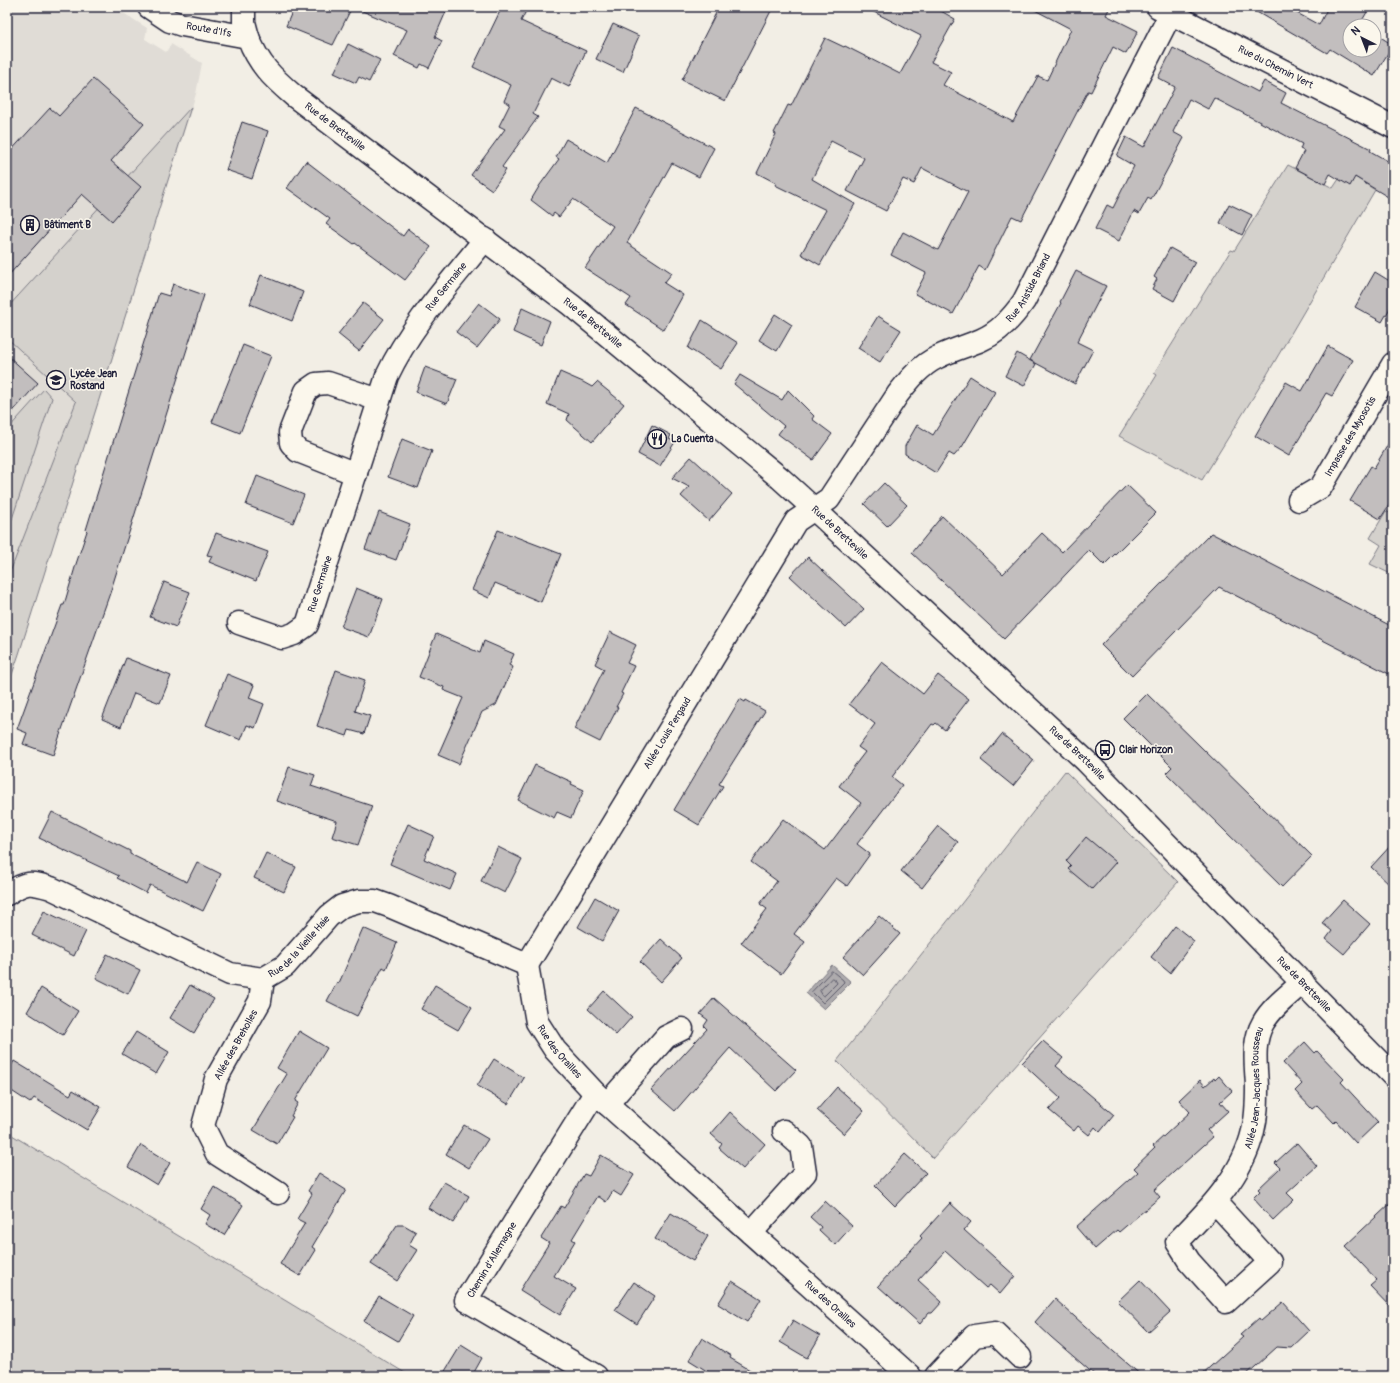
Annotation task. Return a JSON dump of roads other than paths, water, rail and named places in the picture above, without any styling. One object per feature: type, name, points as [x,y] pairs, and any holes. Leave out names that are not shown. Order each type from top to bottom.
[{"type":"street","name":"Route d'Ifs","points":[[149,7],[170,21],[182,25],[248,37]]},
{"type":"street","name":"Rue de Bretteville","points":[[244,7],[244,22],[254,53],[278,82],[294,96],[571,305],[774,473],[1086,761],[1393,1076]]},
{"type":"street","name":"Rue du Chemin Vert","points":[[1167,9],[1393,127]]},
{"type":"street","name":"Rue Aristide Briand","points":[[814,509],[829,499],[909,379],[937,357],[983,339],[1000,329],[1014,316],[1024,301],[1167,9]]},
{"type":"street","name":"Rue Germaine","points":[[239,623],[282,638],[294,634],[307,625],[379,400],[394,363],[410,335],[485,239]]},
{"type":"street","name":"Impasse des Myosotis","points":[[1299,500],[1321,487],[1393,364]]},
{"type":"street","points":[[356,474],[298,451],[291,443],[290,432],[306,390],[316,384],[328,383],[379,400]]},
{"type":"street","name":"Allée Louis Pergaud","points":[[527,965],[796,521],[814,509]]},
{"type":"street","name":"Rue de la Vieille Haie","points":[[7,894],[19,886],[32,883],[51,888],[230,974],[263,979],[285,966],[329,916],[342,906],[360,901],[375,901],[389,906],[527,965]]},
{"type":"street","name":"Rue des Orailles","points":[[527,965],[538,1022],[555,1050],[601,1099],[910,1376]]},
{"type":"street","name":"Allée des Breholles","points":[[263,979],[260,1001],[216,1078],[203,1126],[217,1154],[278,1193]]},
{"type":"street","name":"Allée Jean-Jacques Rousseau","points":[[1215,1202],[1240,1165],[1249,1145],[1253,1131],[1257,1103],[1255,1060],[1258,1034],[1269,1014],[1303,982]]},
{"type":"street","points":[[601,1099],[666,1037],[682,1029]]},
{"type":"street","name":"Chemin d'Allemagne","points":[[596,1376],[466,1300],[601,1099]]},
{"type":"street","points":[[750,1233],[805,1173],[801,1146],[784,1131]]},
{"type":"street","points":[[936,1376],[974,1336],[995,1333],[1020,1357]]},
{"type":"water","points":[[832,965],[851,982],[824,1009],[806,993]]},
{"type":"place","name":"Bâtiment B","points":[[30,225]]},
{"type":"place","name":"Lycée Jean Rostand","points":[[56,380]]},
{"type":"place","name":"La Cuenta","points":[[657,439]]},
{"type":"place","name":"Clair Horizon","points":[[1105,750]]}]
